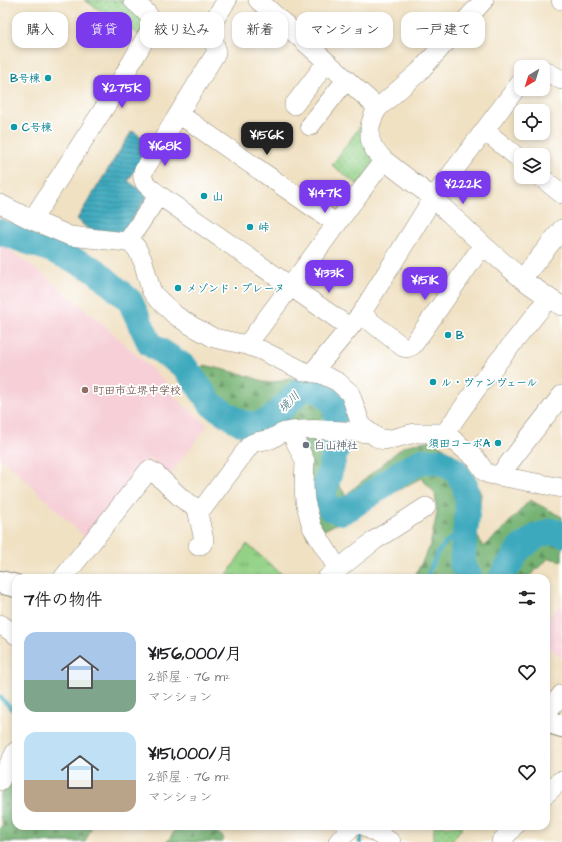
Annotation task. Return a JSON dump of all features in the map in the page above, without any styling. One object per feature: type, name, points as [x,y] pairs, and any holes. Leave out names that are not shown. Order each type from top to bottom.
[{"type":"main road","points":[[0,582],[12,585]]},
{"type":"main road","points":[[550,722],[562,726]]},
{"type":"street","points":[[32,220],[110,99],[152,27],[153,21],[150,16],[133,0]]},
{"type":"street","points":[[228,0],[210,26],[216,53],[143,172],[146,184],[159,195],[290,286],[406,348],[413,345],[483,245]]},
{"type":"street","points":[[258,0],[378,108]]},
{"type":"street","points":[[445,433],[480,385],[555,302],[522,279],[433,198],[384,160],[374,149],[370,135],[371,122],[378,108],[419,72],[484,0]]},
{"type":"street","points":[[294,105],[327,62]]},
{"type":"street","points":[[550,74],[562,80]]},
{"type":"street","points":[[310,126],[346,80]]},
{"type":"street","points":[[312,372],[355,320],[433,198],[514,92]]},
{"type":"street","points":[[179,114],[337,224]]},
{"type":"street","points":[[485,131],[514,154]]},
{"type":"street","points":[[247,345],[384,160]]},
{"type":"street","points":[[550,184],[562,194]]},
{"type":"street","points":[[127,242],[159,195]]},
{"type":"street","points":[[0,204],[32,220],[70,236],[127,242],[136,247],[143,261],[151,290],[156,297],[175,315],[214,338],[247,345],[261,350],[303,371],[321,374],[330,378],[350,393],[360,422],[364,428],[362,432]]},
{"type":"street","points":[[522,279],[562,229]]},
{"type":"street","points":[[499,476],[562,395]]},
{"type":"street","points":[[291,432],[305,461],[304,501],[312,527],[332,574],[375,540],[426,507]]},
{"type":"street","points":[[197,509],[206,504],[251,444],[271,439],[283,433],[291,432],[362,432],[384,440],[414,433],[445,433],[476,459],[485,472],[562,488]]},
{"type":"street","points":[[66,574],[149,470],[155,473],[197,509],[204,540],[202,544],[198,546]]},
{"type":"street","points":[[550,708],[562,694]]},
{"type":"street","points":[[0,781],[12,758]]},
{"type":"street","points":[[550,790],[560,781]]},
{"type":"street","points":[[338,842],[357,830]]},
{"type":"street","points":[[368,830],[391,842]]},
{"type":"street","points":[[501,842],[511,830]]},
{"type":"shaded area","name":"町田市立堺中学校","points":[[0,243],[41,273],[103,324],[166,382],[176,399],[208,425],[168,477],[159,463],[156,464],[151,458],[87,539],[3,459],[0,461]]},
{"type":"shaded area","points":[[562,603],[562,658],[550,648],[550,616]]},
{"type":"green space","points":[[84,0],[123,0],[140,18],[140,35],[132,30],[132,12],[103,12]]},
{"type":"green space","points":[[366,118],[373,163],[358,185],[332,165]]},
{"type":"green space","points":[[204,365],[242,374],[269,383],[300,377],[337,394],[350,414],[337,483],[346,495],[404,446],[430,440],[444,448],[468,466],[481,494],[477,535],[483,547],[502,530],[530,500],[562,517],[562,561],[549,558],[531,574],[416,574],[430,546],[437,513],[435,493],[421,478],[308,538],[303,521],[296,426],[254,420],[221,403],[196,373]]},
{"type":"green space","points":[[247,544],[281,574],[228,574]]},
{"type":"green space","points":[[12,780],[12,830],[90,830],[85,842],[0,842],[0,828],[3,824],[0,816],[0,795]]},
{"type":"green space","points":[[175,830],[215,830],[224,838],[222,842],[167,842]]},
{"type":"green space","points":[[434,830],[460,830],[451,842],[434,842]]},
{"type":"water","points":[[132,131],[152,143],[128,181],[146,194],[147,197],[123,233],[91,232],[77,219]]},
{"type":"waterway","name":"境川","points":[[0,232],[52,250],[95,270],[130,301],[150,344],[185,367],[212,405],[241,423],[257,425],[270,420],[304,387],[317,389],[328,396],[335,407],[340,436],[323,496],[330,508],[341,512],[351,507],[401,472],[422,461],[441,461],[456,471],[465,485],[468,505],[462,564],[468,574]]},
{"type":"waterway","points":[[428,574],[436,556],[444,545],[464,530]]},
{"type":"waterway","name":"境川","points":[[503,574],[519,549],[537,536],[552,531],[562,534]]},
{"type":"waterway","points":[[0,697],[12,709]]},
{"type":"waterway","points":[[360,842],[363,830]]},
{"type":"place","name":"B号棟","points":[[48,78]]},
{"type":"place","name":"C号棟","points":[[14,127]]},
{"type":"place","name":"山","points":[[204,196]]},
{"type":"place","name":"峠","points":[[250,227]]},
{"type":"place","name":"メゾンド・プレーヌ","points":[[178,288]]},
{"type":"place","name":"B","points":[[448,335]]},
{"type":"place","name":"ル・ヴァンヴェール","points":[[433,382]]},
{"type":"place","name":"町田市立堺中学校","points":[[85,390]]},
{"type":"place","name":"須田コーポA","points":[[498,443]]},
{"type":"place","name":"白山神社","points":[[306,445]]}]
